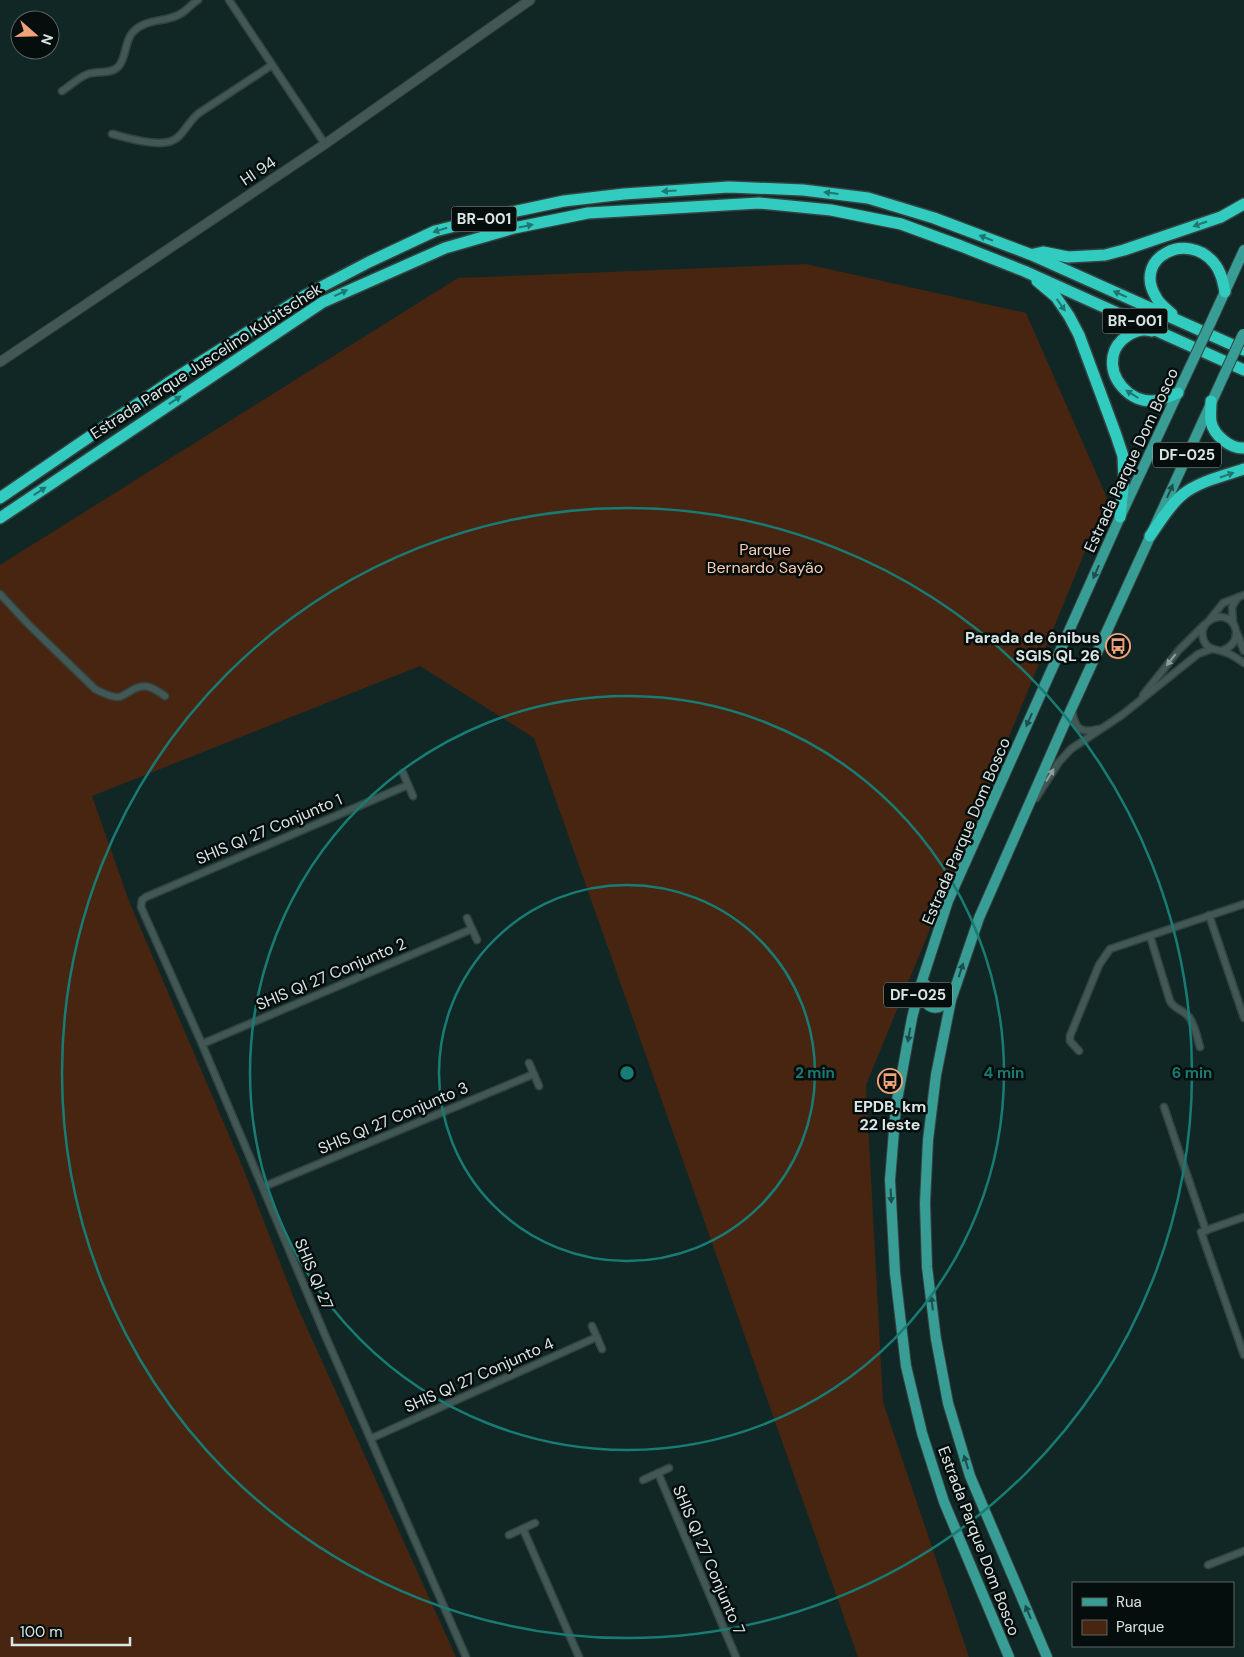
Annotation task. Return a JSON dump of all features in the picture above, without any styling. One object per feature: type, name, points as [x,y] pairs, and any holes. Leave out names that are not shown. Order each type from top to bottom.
[{"type":"highway","name":"Estrada Parque Juscelino Kubitschek","points":[[0,498],[168,382],[306,295],[369,262],[435,231],[564,201],[624,194],[728,187],[803,190],[868,198],[934,218],[1032,255],[1244,350]]},
{"type":"highway","name":"Estrada Parque Juscelino Kubitschek","points":[[0,518],[323,302],[445,248],[514,228],[588,213],[759,204],[831,210],[901,224],[1026,272],[1244,370]]},
{"type":"highway","points":[[1032,255],[1039,252],[1068,257],[1105,255],[1221,217],[1244,204]]},
{"type":"highway","points":[[1179,320],[1156,299],[1150,275],[1156,261],[1169,250],[1187,249],[1202,253],[1214,263],[1221,276],[1225,292]]},
{"type":"highway","points":[[1026,272],[1056,297],[1079,335],[1123,456],[1124,478],[1120,516]]},
{"type":"highway","points":[[1166,335],[1146,329],[1134,332],[1120,342],[1113,356],[1114,374],[1120,386],[1140,399],[1150,401],[1161,400],[1178,393]]},
{"type":"highway","points":[[1211,401],[1212,423],[1218,434],[1227,444],[1240,449],[1244,448]]},
{"type":"highway","points":[[1150,536],[1166,513],[1182,495],[1199,485],[1244,469]]},
{"type":"main road","name":"Estrada Parque Dom Bosco","points":[[1009,1657],[944,1502],[922,1433],[906,1366],[896,1273],[890,1180],[896,1106],[910,1028],[920,987],[948,902],[1120,516],[1244,250]]},
{"type":"main road","name":"Estrada Parque Dom Bosco","points":[[1047,1657],[970,1476],[948,1403],[936,1339],[928,1267],[925,1203],[928,1140],[936,1075],[951,1000],[978,918],[1071,708],[1244,332]]},
{"type":"main road","points":[[930,956],[924,999],[927,1005],[933,1008],[940,1008],[951,1000]]},
{"type":"street","points":[[62,91],[86,75],[114,70],[122,61],[132,32],[145,23],[175,17],[198,0]]},
{"type":"street","points":[[229,0],[325,144]]},
{"type":"street","name":"HI 94","points":[[0,362],[325,144],[530,0]]},
{"type":"street","points":[[112,134],[162,144],[171,142],[178,138],[199,113],[272,65]]},
{"type":"street","points":[[0,594],[95,689],[108,696],[117,697],[123,696],[136,687],[146,686],[154,688],[165,696]]},
{"type":"street","points":[[1138,702],[1180,650],[1211,618],[1223,602],[1241,596]]},
{"type":"street","points":[[1221,651],[1228,649],[1234,643],[1236,636],[1232,607],[1233,603],[1241,596]]},
{"type":"street","points":[[1211,618],[1223,617],[1234,626],[1244,650]]},
{"type":"street","points":[[1204,624],[1202,631],[1206,645],[1244,663]]},
{"type":"street","points":[[1016,831],[1059,762],[1071,749],[1138,702],[1194,658],[1212,649]]},
{"type":"street","points":[[1071,708],[1074,723],[1078,728],[1085,731],[1102,728]]},
{"type":"street","points":[[403,774],[413,796]]},
{"type":"street","name":"SHIS QI 27 Conjunto 1","points":[[142,900],[152,894],[408,785]]},
{"type":"street","name":"SHIS QI 27","points":[[142,900],[141,909],[202,1044],[325,1336],[372,1438],[466,1657]]},
{"type":"street","points":[[1079,1052],[1070,1041],[1070,1036],[1099,965],[1110,949],[1244,904]]},
{"type":"street","points":[[1209,915],[1244,1018]]},
{"type":"street","points":[[467,918],[477,940]]},
{"type":"street","name":"SHIS QI 27 Conjunto 2","points":[[202,1044],[472,929]]},
{"type":"street","points":[[1150,936],[1170,1001],[1173,1007],[1190,1018],[1200,1047]]},
{"type":"street","points":[[529,1063],[539,1086]]},
{"type":"street","name":"SHIS QI 27 Conjunto 3","points":[[263,1188],[534,1074]]},
{"type":"street","points":[[1164,1106],[1244,1355]]},
{"type":"street","points":[[1203,1232],[1244,1217]]},
{"type":"street","points":[[592,1326],[602,1349]]},
{"type":"street","name":"SHIS QI 27 Conjunto 4","points":[[372,1438],[597,1337]]},
{"type":"street","points":[[643,1480],[669,1468]]},
{"type":"street","name":"SHIS QI 27 Conjunto 7","points":[[658,1473],[736,1657]]},
{"type":"street","points":[[509,1535],[535,1523]]},
{"type":"street","points":[[522,1529],[579,1657]]},
{"type":"street","points":[[1208,1565],[1244,1551]]},
{"type":"green space","name":"Parque Bernardo Sayão","points":[[806,264],[1026,313],[1107,498],[866,1085],[883,1402],[969,1657],[858,1657],[534,738],[420,666],[92,796],[129,901],[243,1168],[297,1306],[456,1657],[0,1657],[0,565],[458,278]]},
{"type":"place","name":"Parada de ônibus SGIS QL 26","points":[[1118,646]]},
{"type":"place","name":"EPDB, km 22 leste","points":[[890,1081]]}]
